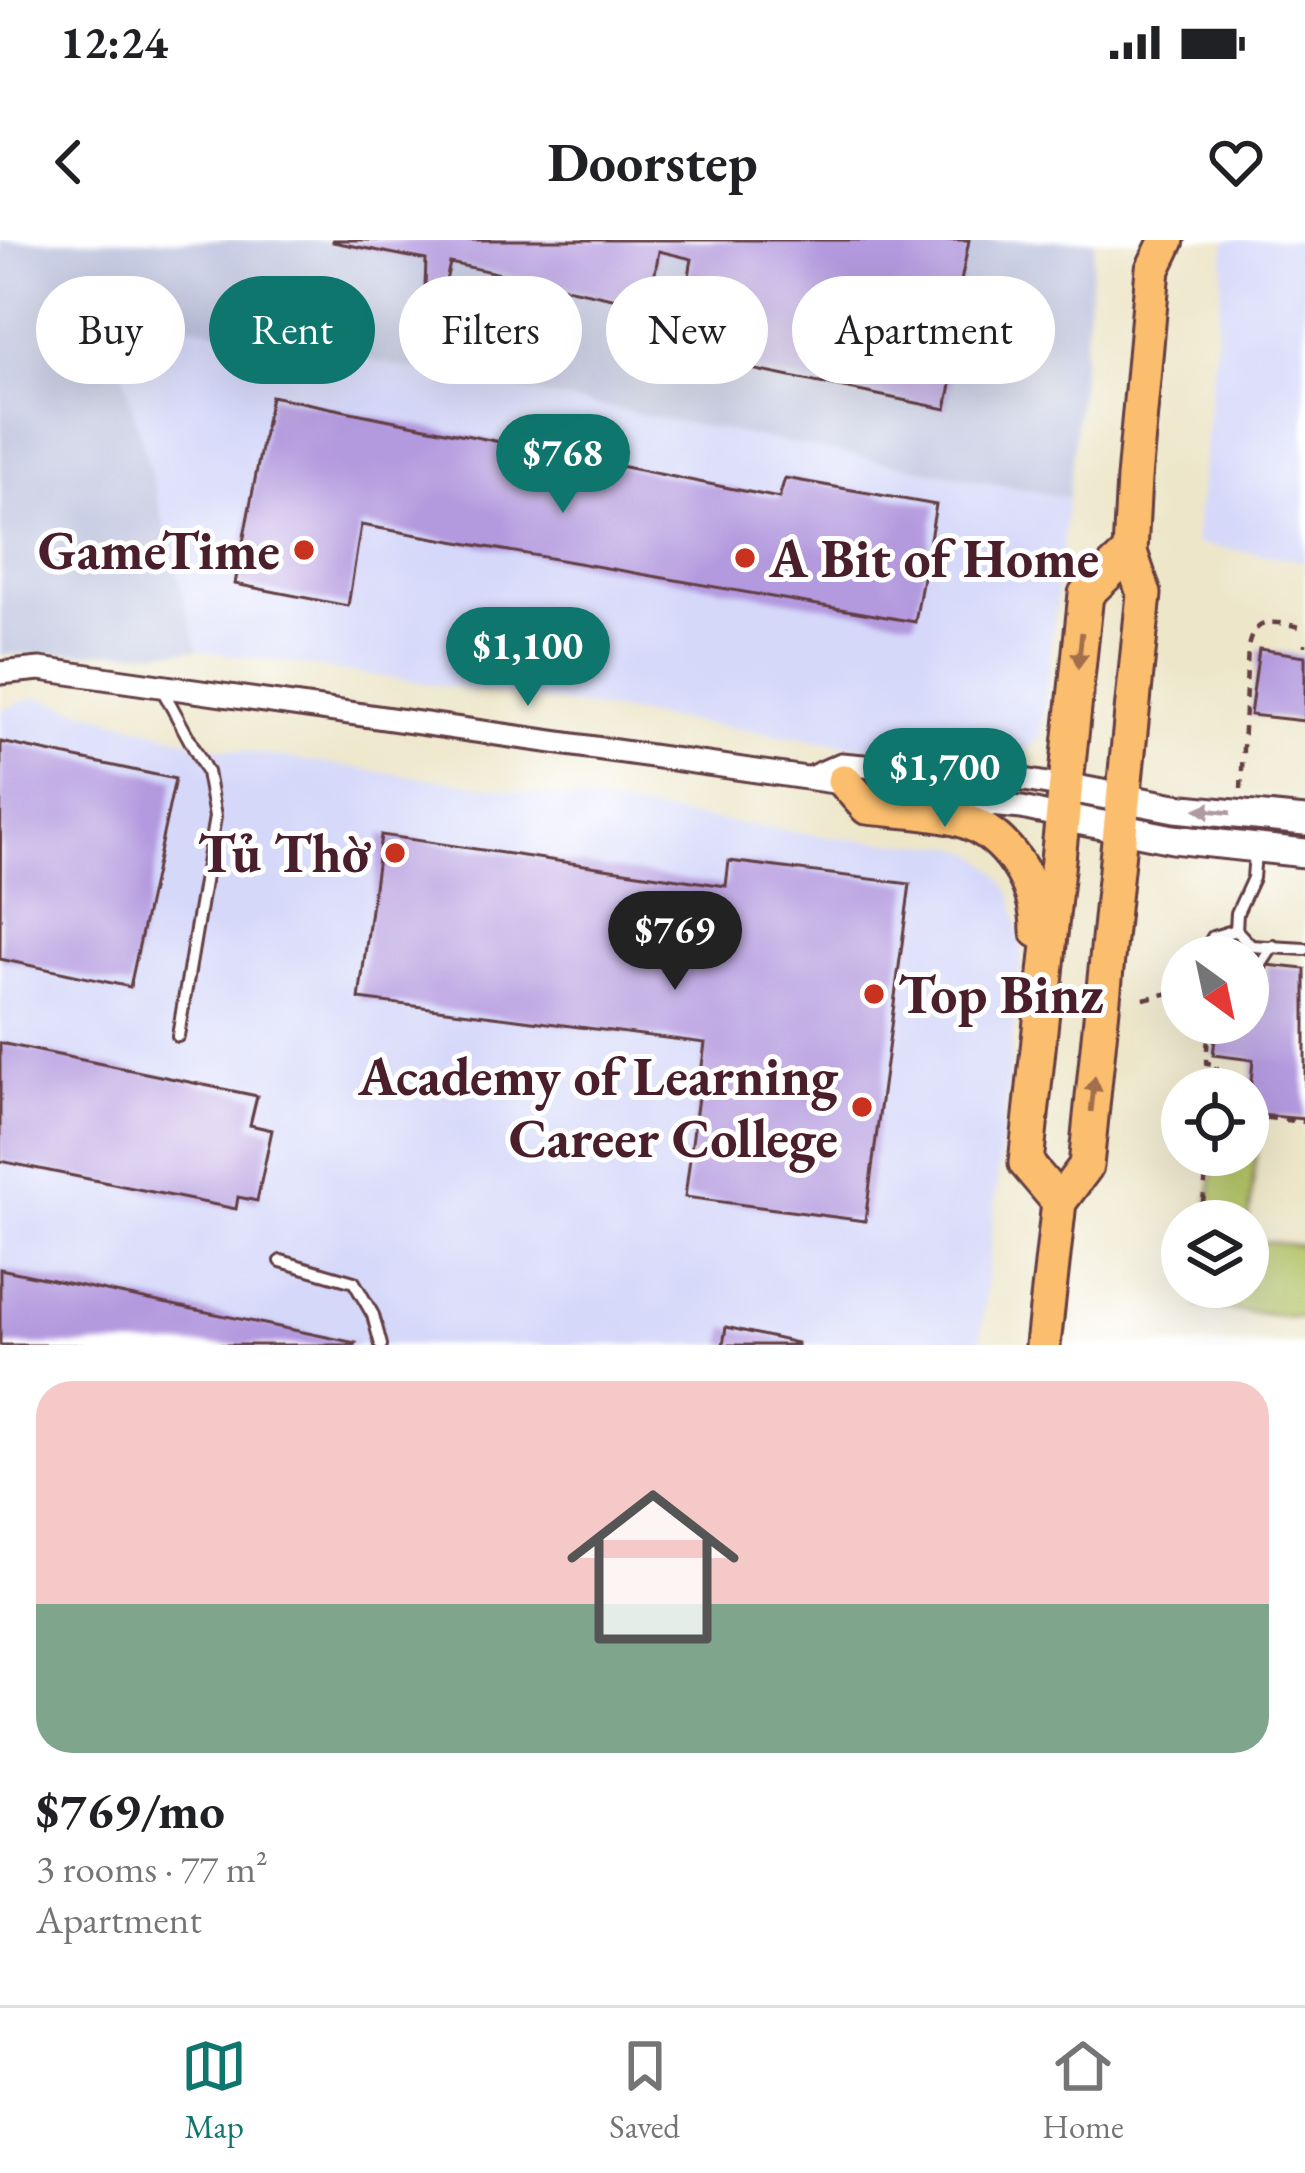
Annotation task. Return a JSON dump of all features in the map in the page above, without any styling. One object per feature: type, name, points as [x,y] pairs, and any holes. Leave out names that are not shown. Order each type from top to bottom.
[{"type":"main road","points":[[1043,1345],[1059,1202],[1085,1166],[1144,594],[1130,552],[1153,250]]},
{"type":"main road","points":[[1059,1202],[1026,1163],[1063,802],[1086,594],[1130,552]]},
{"type":"main road","points":[[828,779],[867,807],[962,820],[1003,846],[1029,880],[1035,899],[1038,968],[1044,992]]},
{"type":"street","points":[[0,674],[40,669],[828,779],[882,794],[1022,808],[1063,802]]},
{"type":"street","points":[[828,779],[842,764],[1024,780],[1063,802],[1122,813],[1175,808],[1305,821]]},
{"type":"street","points":[[1122,813],[1173,839],[1305,853]]},
{"type":"lane","points":[[161,686],[207,772],[214,817],[178,1036]]},
{"type":"lane","points":[[1255,849],[1253,878],[1236,930],[1251,946],[1305,949]]},
{"type":"lane","points":[[1216,936],[1236,930]]},
{"type":"lane","points":[[1269,952],[1273,946]]},
{"type":"lane","points":[[281,1261],[354,1282],[373,1315],[381,1345]]},
{"type":"path","points":[[1241,789],[1251,632],[1272,621],[1305,628]]},
{"type":"path","points":[[1144,999],[1161,995]]},
{"type":"path","points":[[1207,1044],[1206,1063],[1217,1064],[1217,1068]]},
{"type":"path","points":[[1269,1119],[1305,1122]]},
{"type":"shaded area","points":[[0,240],[1095,240],[1068,498],[488,384],[582,384],[582,276],[399,276],[399,367],[375,362],[375,276],[209,276],[209,329],[185,325],[185,276],[36,276],[36,384],[126,384],[198,650],[0,655]]},
{"type":"shaded area","points":[[1226,240],[1305,240],[1305,561],[1195,544]]},
{"type":"shaded area","points":[[185,325],[209,329],[209,384],[375,384],[375,362],[399,367],[399,384],[487,384],[1068,498],[1041,735],[1017,756],[997,760],[862,747],[198,650],[125,384],[185,384]]},
{"type":"shaded area","points":[[36,697],[213,747],[844,839],[955,846],[977,854],[998,873],[1012,896],[1022,950],[980,1345],[0,1345],[0,710]]},
{"type":"green space","points":[[1212,1176],[1254,1176],[1251,1200],[1210,1200]]},
{"type":"green space","points":[[1269,1242],[1305,1246],[1305,1318],[1208,1308],[1269,1308]]},
{"type":"building","points":[[969,240],[962,276],[792,276],[792,377],[768,372],[768,276],[689,276],[692,259],[659,251],[654,276],[606,276],[606,297],[582,292],[582,276],[510,276],[450,263],[447,276],[425,276],[426,260],[333,242]]},
{"type":"building","points":[[824,384],[951,384],[946,409]]},
{"type":"building","points":[[271,396],[779,498],[785,478],[936,505],[915,622],[361,525],[348,606],[235,584]]},
{"type":"building","points":[[1259,649],[1305,656],[1305,721],[1250,715]]},
{"type":"building","points":[[1,742],[175,779],[130,987],[0,959]]},
{"type":"building","points":[[381,835],[726,886],[729,861],[910,884],[865,1221],[685,1197],[705,1043],[359,999]]},
{"type":"building","points":[[1269,965],[1305,969],[1305,1119],[1269,1116],[1269,1068],[1252,1068],[1253,1060],[1213,1055],[1214,1044],[1269,1044]]},
{"type":"building","points":[[0,1043],[257,1096],[250,1125],[272,1130],[257,1201],[238,1197],[236,1209],[0,1161]]},
{"type":"building","points":[[0,1269],[356,1343],[0,1345]]},
{"type":"building","points":[[726,1327],[797,1343],[797,1345],[723,1345]]},
{"type":"place","name":"GameTime","points":[[304,550]]},
{"type":"place","name":"A Bit of Home","points":[[745,558]]},
{"type":"place","name":"Tủ Thờ","points":[[395,853]]},
{"type":"place","name":"Top Binz","points":[[874,994]]},
{"type":"place","name":"Academy of Learning Career College","points":[[862,1107]]}]
